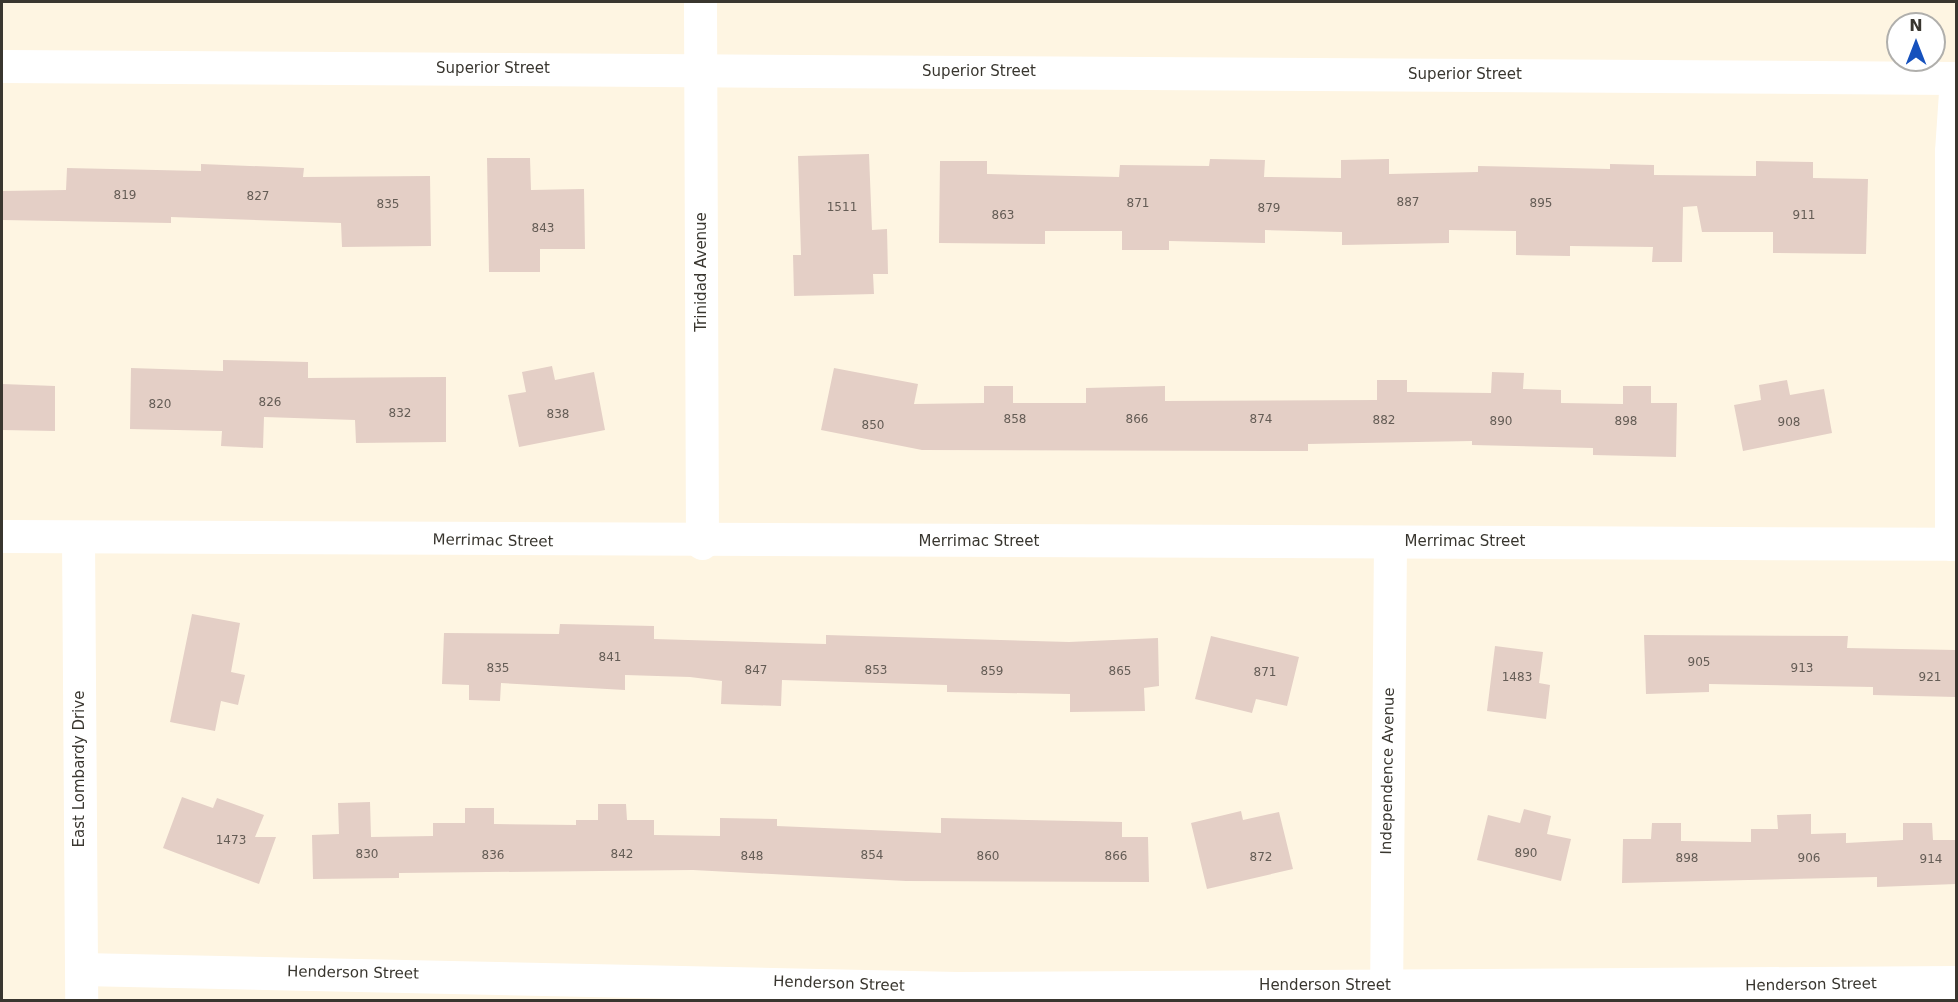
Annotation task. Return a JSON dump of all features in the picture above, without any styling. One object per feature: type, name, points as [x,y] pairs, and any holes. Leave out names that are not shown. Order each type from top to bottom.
[{"type":"street","name":"Trinidad Avenue","points":[[700,2],[702,543]]},
{"type":"street","name":"Superior Street","points":[[2,66],[1956,78]]},
{"type":"street","points":[[1954,544],[1951,151],[1956,78]]},
{"type":"street","name":"Merrimac Street","points":[[2,536],[702,543],[1954,544]]},
{"type":"street","name":"East Lombardy Drive","points":[[78,537],[81,985]]},
{"type":"street","name":"Independence Avenue","points":[[1386,993],[1390,542]]},
{"type":"street","name":"Henderson Street","points":[[81,985],[957,994],[1825,993],[1956,982]]},
{"type":"building","points":[[869,154],[872,230],[887,229],[888,274],[873,274],[874,294],[794,296],[793,255],[801,255],[798,156]]},
{"type":"building","points":[[487,158],[530,158],[531,190],[584,189],[585,249],[540,249],[540,272],[489,272]]},
{"type":"building","points":[[1210,159],[1265,160],[1264,177],[1341,178],[1341,160],[1389,159],[1389,174],[1478,172],[1478,166],[1610,169],[1610,164],[1654,165],[1654,175],[1756,176],[1756,161],[1813,162],[1813,178],[1868,179],[1866,254],[1773,253],[1773,232],[1702,232],[1697,206],[1683,207],[1682,262],[1652,262],[1653,247],[1570,246],[1570,256],[1516,255],[1516,231],[1449,230],[1449,243],[1342,245],[1342,232],[1265,230],[1265,243],[1169,241],[1169,250],[1122,250],[1122,231],[1045,231],[1045,244],[939,243],[940,161],[987,161],[987,174],[1119,177],[1120,165],[1209,166]]},
{"type":"building","points":[[201,164],[304,168],[303,177],[430,176],[431,246],[342,247],[341,223],[171,217],[171,223],[2,220],[2,191],[66,190],[67,168],[201,171]]},
{"type":"building","points":[[223,360],[308,362],[308,378],[446,377],[446,442],[356,443],[355,420],[264,417],[263,448],[221,446],[222,431],[130,429],[131,368],[223,371]]},
{"type":"building","points":[[552,366],[555,380],[594,372],[605,430],[519,447],[508,395],[526,392],[522,372]]},
{"type":"building","points":[[834,368],[918,384],[914,404],[984,403],[984,386],[1013,386],[1013,403],[1086,403],[1086,388],[1165,386],[1165,401],[1377,400],[1377,380],[1407,380],[1407,392],[1491,393],[1492,372],[1524,373],[1523,389],[1561,390],[1561,403],[1623,404],[1623,386],[1651,386],[1651,403],[1677,403],[1676,457],[1593,455],[1593,448],[1472,445],[1472,441],[1308,444],[1308,451],[922,450],[821,430]]},
{"type":"building","points":[[1787,380],[1790,395],[1824,389],[1832,433],[1743,451],[1734,405],[1761,400],[1759,385]]},
{"type":"building","points":[[2,384],[55,386],[55,431],[2,430]]},
{"type":"building","points":[[192,614],[240,623],[231,672],[245,675],[238,705],[221,701],[215,731],[170,722]]},
{"type":"building","points":[[560,624],[654,626],[654,639],[826,644],[826,635],[1069,642],[1158,638],[1159,686],[1144,688],[1145,711],[1070,712],[1070,694],[947,692],[947,685],[782,680],[781,706],[721,704],[722,681],[690,677],[625,675],[625,690],[501,683],[500,701],[469,700],[469,685],[442,684],[444,633],[559,634]]},
{"type":"building","points":[[1644,635],[1848,636],[1847,648],[1956,650],[1956,697],[1873,695],[1873,687],[1709,684],[1709,692],[1646,694]]},
{"type":"building","points":[[1211,636],[1299,657],[1287,706],[1256,699],[1252,713],[1195,699]]},
{"type":"building","points":[[1495,646],[1543,652],[1539,683],[1550,685],[1546,719],[1487,711]]},
{"type":"building","points":[[182,797],[213,808],[217,798],[264,815],[255,837],[276,837],[259,884],[163,848]]},
{"type":"building","points":[[370,802],[371,837],[433,836],[433,823],[465,823],[465,808],[494,808],[494,824],[576,825],[576,820],[598,820],[598,804],[626,804],[627,820],[654,820],[654,835],[720,836],[720,818],[777,819],[777,826],[941,833],[941,818],[1122,822],[1122,837],[1148,837],[1149,882],[906,881],[693,870],[399,873],[399,878],[313,879],[312,835],[339,834],[338,803]]},
{"type":"building","points":[[1524,809],[1551,816],[1547,834],[1571,839],[1561,881],[1477,860],[1488,815],[1520,823]]},
{"type":"building","points":[[1241,811],[1243,820],[1279,812],[1293,869],[1207,889],[1191,823]]},
{"type":"building","points":[[1811,814],[1811,834],[1846,833],[1846,843],[1903,840],[1903,823],[1932,823],[1933,840],[1956,840],[1956,884],[1877,887],[1877,877],[1622,883],[1623,839],[1651,839],[1652,823],[1681,823],[1681,841],[1751,842],[1751,829],[1778,829],[1777,815]]}]
